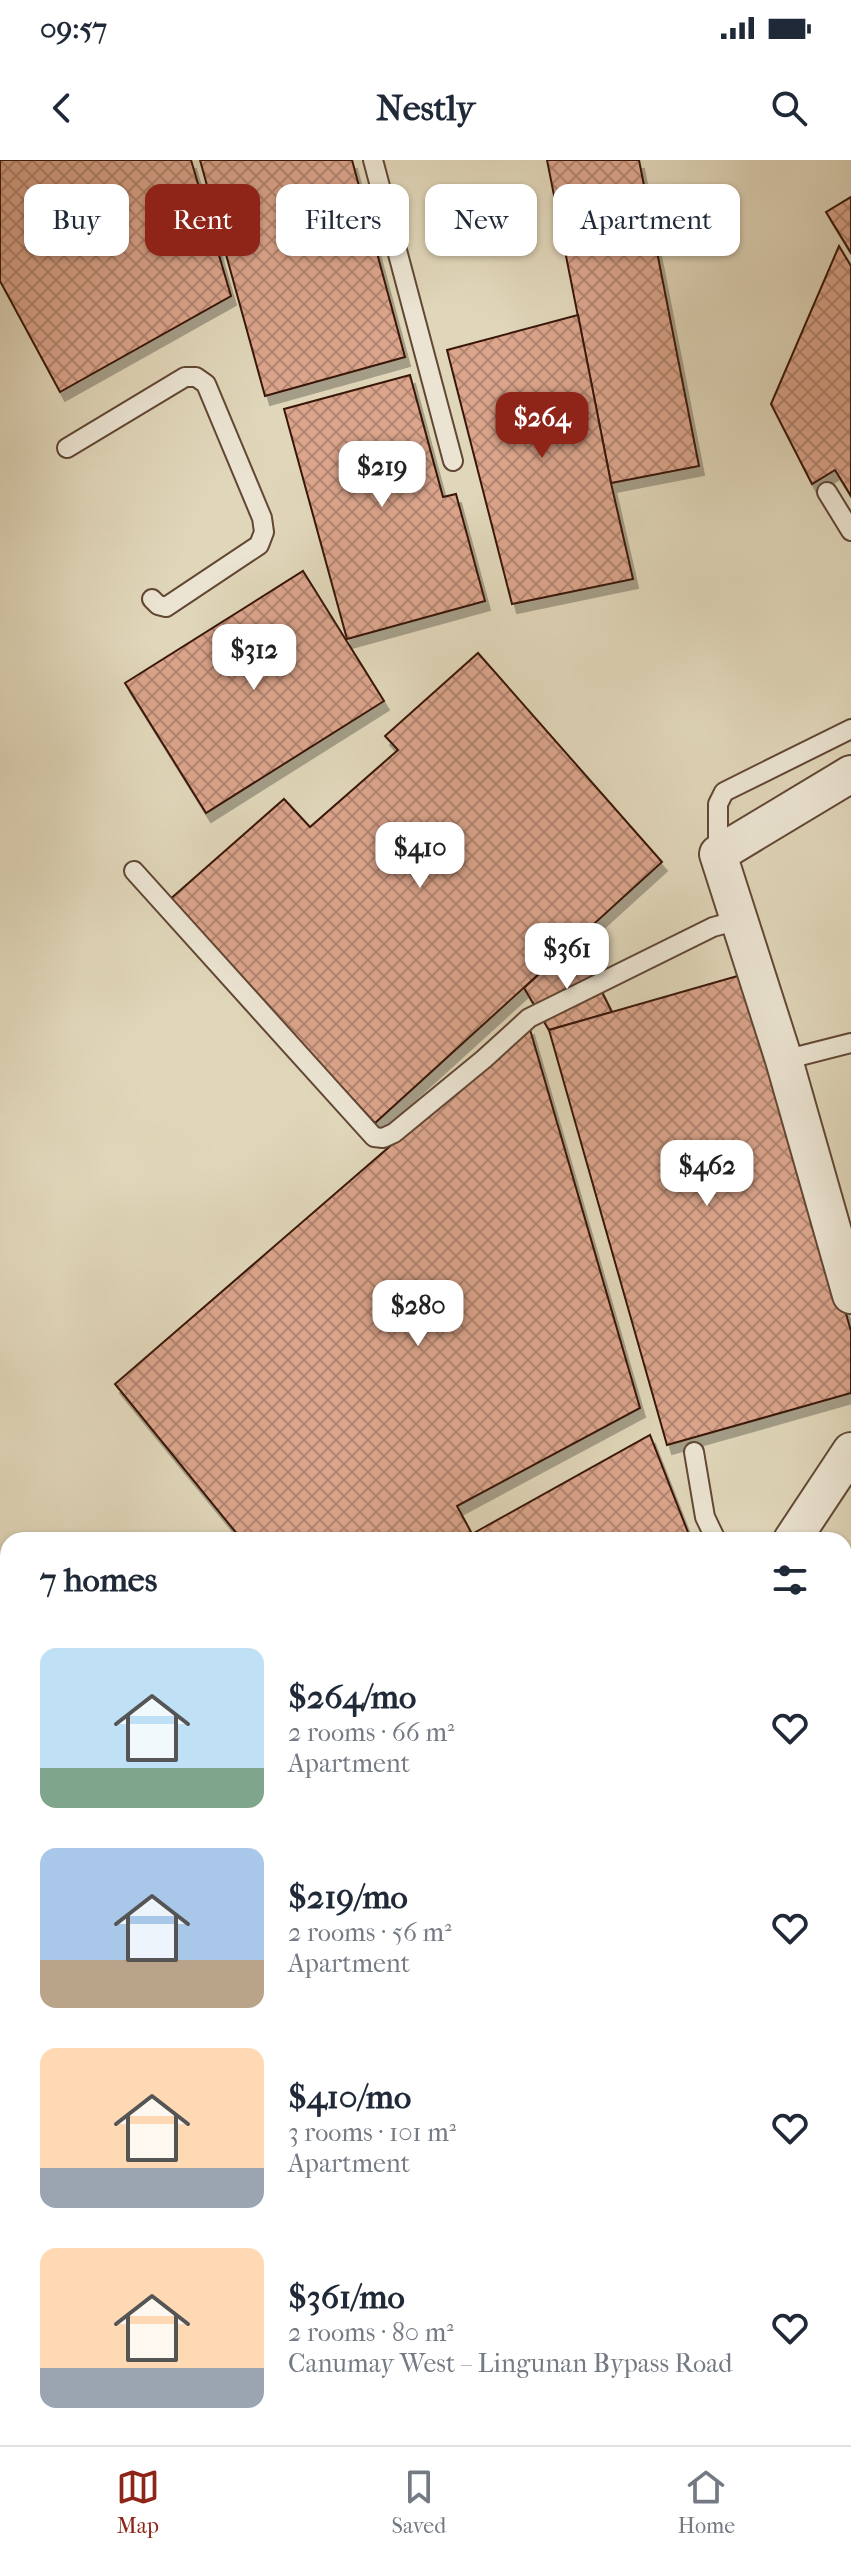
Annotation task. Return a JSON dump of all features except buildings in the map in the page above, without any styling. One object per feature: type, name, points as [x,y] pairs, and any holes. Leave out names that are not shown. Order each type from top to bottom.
[{"type":"street","points":[[851,774],[718,854],[784,1060],[851,1295]]},
{"type":"street","points":[[797,1532],[851,1451]]},
{"type":"lane","points":[[373,160],[453,461]]},
{"type":"lane","points":[[67,448],[185,377],[196,377],[206,384],[262,518],[264,532],[259,545],[166,607],[152,599]]},
{"type":"lane","points":[[827,492],[851,531]]},
{"type":"lane","points":[[718,854],[718,804],[724,792],[851,729]]},
{"type":"lane","points":[[134,871],[374,1137],[383,1138],[394,1133],[529,1018],[713,927],[739,920]]},
{"type":"lane","points":[[784,1060],[851,1043]]},
{"type":"lane","points":[[694,1452],[705,1517],[712,1532]]}]
